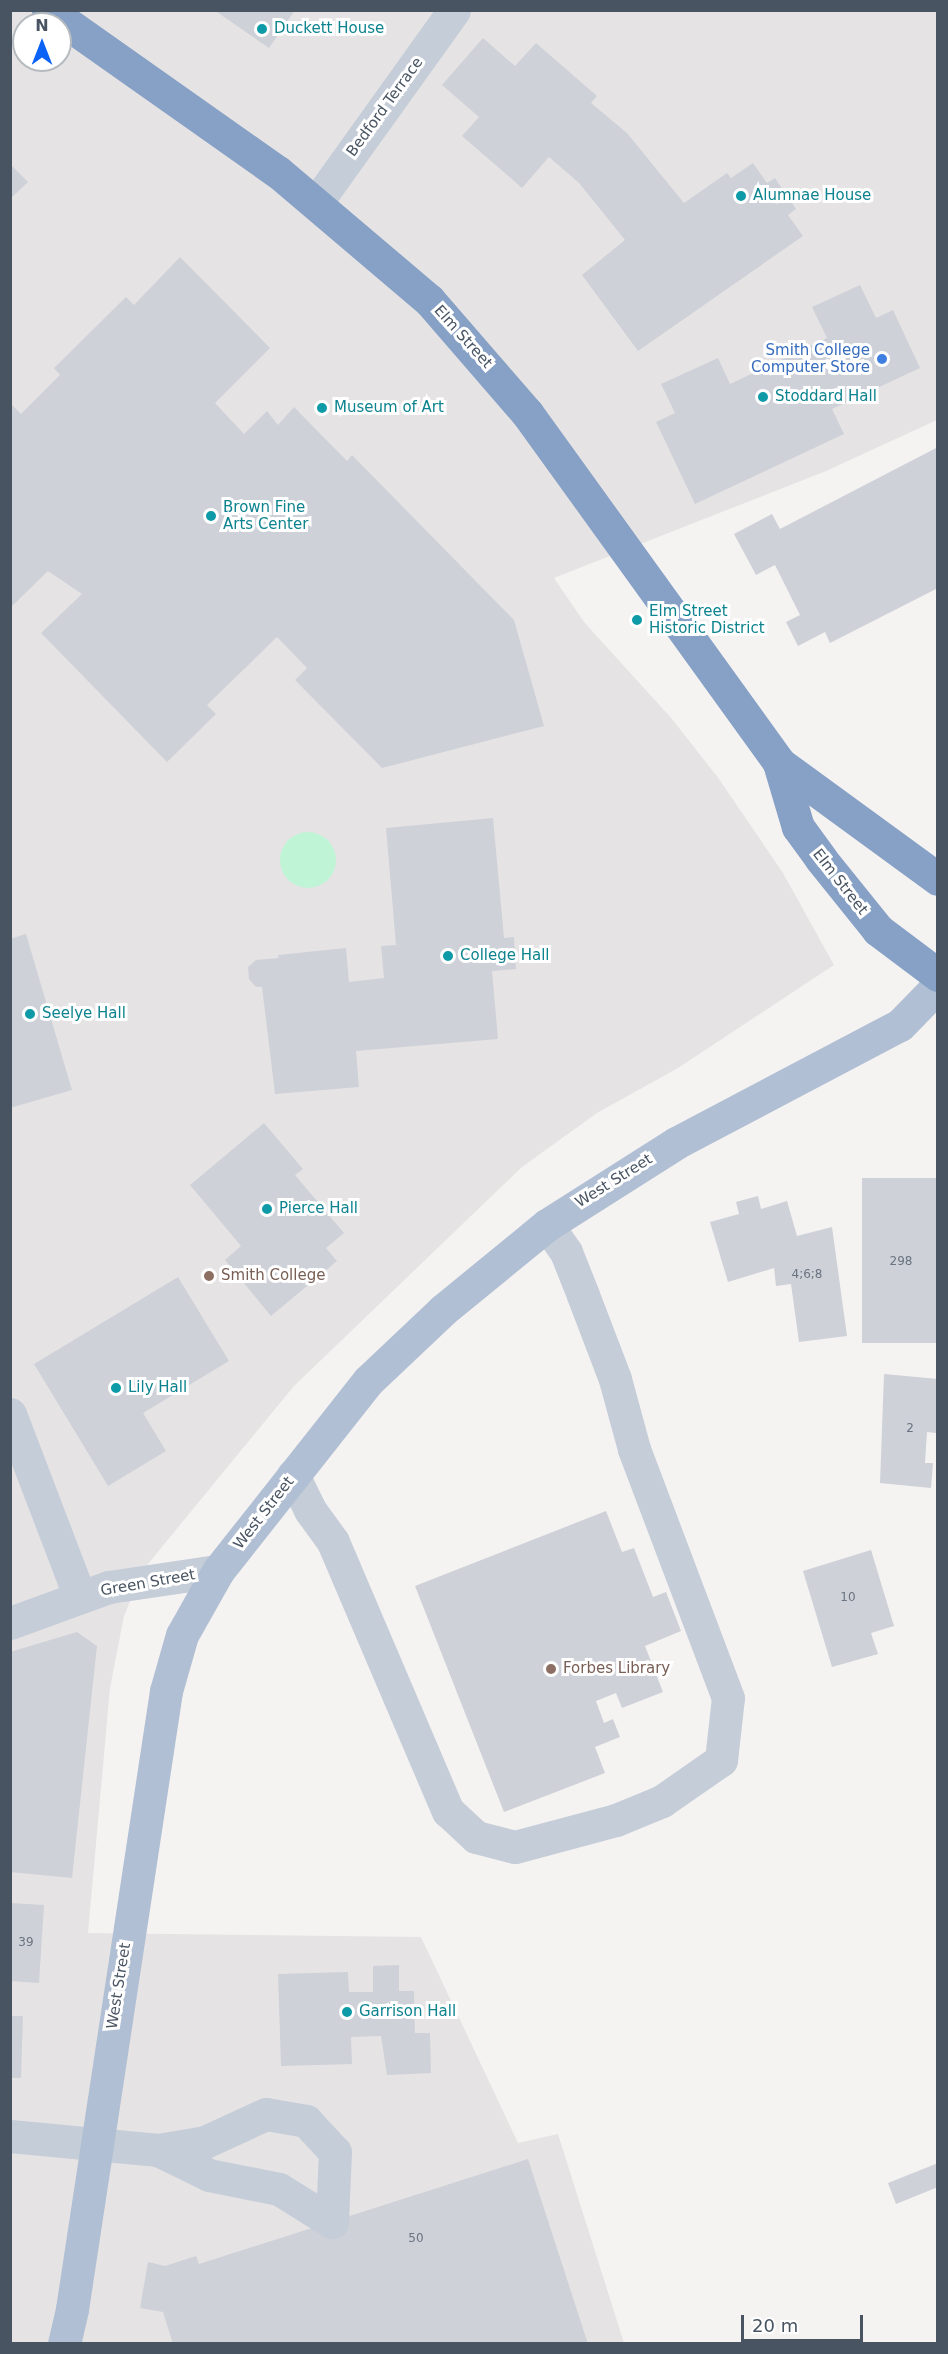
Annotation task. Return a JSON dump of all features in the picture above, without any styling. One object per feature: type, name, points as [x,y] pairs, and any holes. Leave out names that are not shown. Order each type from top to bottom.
[{"type":"highway","name":"Elm Street","points":[[48,10],[278,172],[429,300],[483,358],[779,763],[938,879]]},
{"type":"highway","name":"Elm Street","points":[[779,763],[798,827],[821,859],[878,930],[938,975]]},
{"type":"main road","name":"West Street","points":[[64,2343],[72,2309],[94,2146],[166,1691],[182,1635],[218,1571],[368,1382],[443,1310],[547,1226],[676,1143],[900,1026],[938,986]]},
{"type":"street","name":"Bedford Terrace","points":[[316,203],[454,10]]},
{"type":"street","points":[[293,1475],[310,1510],[333,1542],[448,1811],[476,1838],[515,1847],[616,1820],[662,1801],[721,1761],[728,1698],[634,1449],[615,1379],[566,1252],[547,1226]]},
{"type":"street","points":[[10,1414],[80,1597]]},
{"type":"street","name":"Green Street","points":[[10,1623],[110,1587],[218,1571]]},
{"type":"street","points":[[10,2136],[94,2146],[158,2150],[205,2142],[266,2115],[306,2121],[334,2152],[332,2222],[279,2189],[209,2175],[158,2150]]},
{"type":"shaded area","name":"Smith College","points":[[11,11],[937,11],[937,420],[826,471],[554,578],[584,622],[672,719],[719,779],[783,873],[834,965],[678,1068],[597,1113],[522,1167],[294,1386],[143,1570],[124,1616],[110,1688],[88,1933],[421,1937],[518,2143],[558,2134],[624,2343],[11,2344]]},
{"type":"green space","points":[[302,832],[314,832],[324,836],[332,844],[336,860],[332,876],[324,884],[314,888],[302,888],[292,884],[284,876],[280,866],[280,854],[284,844],[292,836]]},
{"type":"building","name":"Duckett House","points":[[214,10],[295,10],[269,48]]},
{"type":"building","name":"Alumnae House","points":[[483,38],[515,66],[536,43],[597,96],[591,103],[627,133],[684,203],[727,173],[731,178],[753,163],[767,183],[775,178],[796,209],[788,215],[803,236],[638,351],[582,275],[625,240],[579,183],[549,157],[522,188],[462,136],[479,117],[442,85]]},
{"type":"building","points":[[10,164],[28,182],[10,199]]},
{"type":"building","name":"Brown Fine Arts Center","points":[[180,257],[270,348],[215,403],[244,434],[267,411],[278,425],[294,407],[347,461],[352,455],[514,620],[544,726],[382,768],[295,680],[307,668],[277,637],[207,705],[216,714],[167,762],[41,633],[82,594],[48,571],[10,608],[10,403],[21,414],[60,375],[54,368],[126,297],[134,305]]},
{"type":"building","name":"Stoddard Hall","points":[[860,285],[876,318],[893,310],[920,368],[832,409],[844,434],[695,504],[656,422],[675,413],[661,384],[718,358],[730,384],[827,338],[812,307]]},
{"type":"building","points":[[938,447],[938,588],[830,643],[825,632],[798,646],[786,622],[800,615],[775,565],[756,575],[734,534],[772,514],[780,529]]},
{"type":"building","name":"College Hall","points":[[493,818],[504,938],[514,937],[516,969],[492,971],[498,1039],[356,1051],[359,1087],[275,1094],[262,987],[256,987],[249,979],[248,967],[256,960],[279,958],[278,955],[346,948],[349,982],[384,978],[381,946],[396,945],[386,828]]},
{"type":"building","name":"Seelye Hall","points":[[26,934],[72,1090],[10,1108],[10,939]]},
{"type":"building","name":"Pierce Hall","points":[[264,1123],[303,1169],[295,1175],[344,1233],[326,1248],[337,1261],[271,1316],[225,1260],[241,1246],[190,1185]]},
{"type":"building","points":[[862,1178],[938,1178],[938,1343],[862,1343]]},
{"type":"building","points":[[758,1196],[761,1209],[787,1201],[797,1236],[832,1227],[847,1336],[799,1342],[791,1284],[776,1286],[774,1268],[728,1282],[710,1222],[739,1214],[736,1202]]},
{"type":"building","name":"Lily Hall","points":[[178,1277],[229,1361],[143,1413],[166,1451],[108,1486],[34,1364]]},
{"type":"building","points":[[884,1374],[938,1379],[936,1433],[927,1432],[925,1463],[933,1463],[931,1488],[880,1483]]},
{"type":"building","name":"Forbes Library","points":[[606,1511],[622,1552],[634,1548],[653,1597],[666,1592],[681,1631],[645,1646],[663,1692],[622,1708],[616,1693],[596,1701],[604,1723],[613,1719],[620,1737],[595,1747],[605,1773],[504,1812],[415,1586]]},
{"type":"building","points":[[871,1550],[894,1626],[871,1633],[878,1654],[832,1667],[803,1571]]},
{"type":"building","points":[[77,1632],[97,1646],[72,1878],[10,1872],[10,1652]]},
{"type":"building","points":[[10,1903],[44,1905],[39,1983],[10,1981]]},
{"type":"building","name":"Garrison Hall","points":[[399,1965],[399,1991],[414,1991],[415,2033],[430,2033],[431,2073],[387,2075],[381,2036],[351,2037],[352,2064],[281,2066],[278,1974],[348,1972],[349,1992],[373,1992],[373,1966]]},
{"type":"building","points":[[10,2016],[23,2016],[21,2078],[10,2078]]},
{"type":"building","points":[[528,2159],[588,2344],[173,2344],[163,2312],[140,2308],[148,2262],[165,2266],[196,2256],[199,2264]]},
{"type":"building","points":[[938,2163],[938,2187],[896,2204],[888,2183]]},
{"type":"place","name":"Duckett House","points":[[262,29]]},
{"type":"place","name":"Alumnae House","points":[[741,196]]},
{"type":"place","name":"Smith College Computer Store","points":[[882,359]]},
{"type":"place","name":"Stoddard Hall","points":[[763,397]]},
{"type":"place","name":"Museum of Art","points":[[322,408]]},
{"type":"place","name":"Brown Fine Arts Center","points":[[211,516]]},
{"type":"place","name":"Elm Street Historic District","points":[[637,620]]},
{"type":"place","name":"College Hall","points":[[448,956]]},
{"type":"place","name":"Seelye Hall","points":[[30,1014]]},
{"type":"place","name":"Pierce Hall","points":[[267,1209]]},
{"type":"place","name":"Smith College","points":[[209,1276]]},
{"type":"place","name":"Lily Hall","points":[[116,1388]]},
{"type":"place","name":"Forbes Library","points":[[551,1669]]},
{"type":"place","name":"Garrison Hall","points":[[347,2012]]}]
